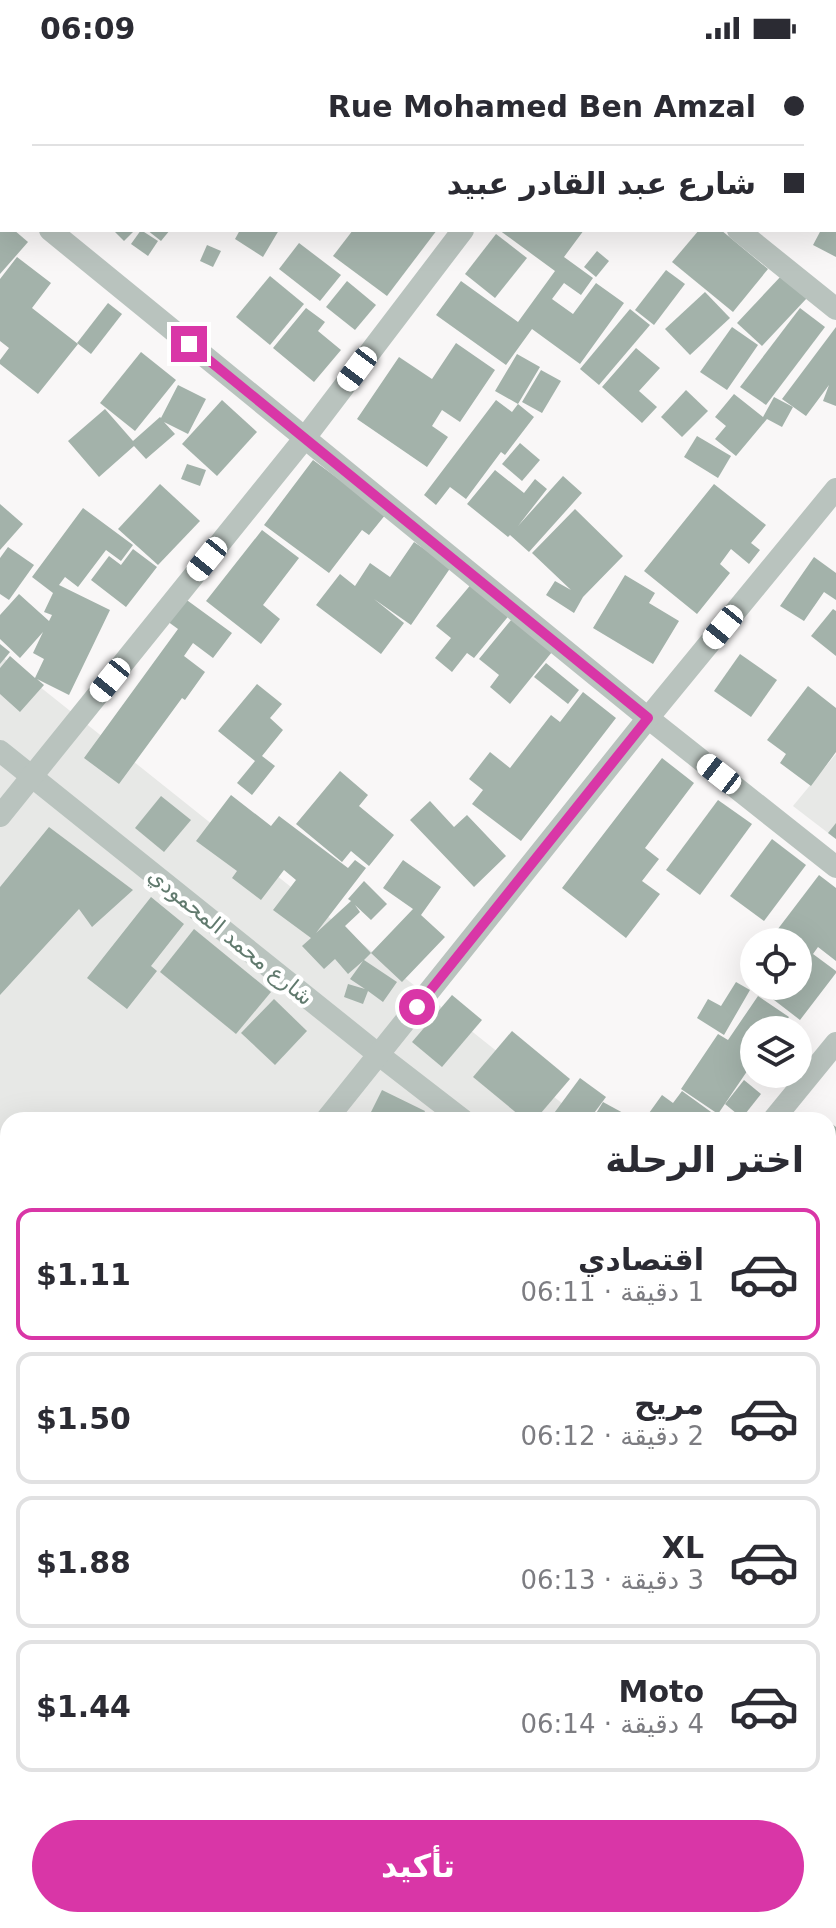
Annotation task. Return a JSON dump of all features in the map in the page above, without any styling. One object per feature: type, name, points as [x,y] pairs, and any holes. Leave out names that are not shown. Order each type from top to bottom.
[{"type":"street","points":[[52,232],[648,718],[836,867]]},
{"type":"street","points":[[0,816],[304,439],[461,232]]},
{"type":"street","points":[[740,232],[836,309]]},
{"type":"street","points":[[333,1112],[836,489]]},
{"type":"street","name":"شارع محمد المحمودي","points":[[0,751],[453,1112]]},
{"type":"street","points":[[780,1112],[836,1043]]},
{"type":"shaded area","points":[[0,655],[573,1112],[0,1112]]},
{"type":"shaded area","points":[[836,754],[836,839],[793,806]]},
{"type":"building","points":[[0,232],[16,232],[28,242],[0,274]]},
{"type":"building","points":[[115,232],[133,232],[124,241]]},
{"type":"building","points":[[140,232],[158,241],[148,256],[131,244]]},
{"type":"building","points":[[150,232],[168,232],[161,241]]},
{"type":"building","points":[[239,232],[278,232],[263,257],[235,239]]},
{"type":"building","points":[[351,232],[435,232],[387,296],[333,256]]},
{"type":"building","points":[[502,232],[583,232],[564,257],[593,278],[581,295],[564,283],[552,299],[573,314],[596,283],[624,303],[580,364],[532,329],[506,365],[436,315],[461,281],[518,322],[555,271]]},
{"type":"building","points":[[697,232],[723,232],[768,269],[733,312],[672,262]]},
{"type":"building","points":[[820,232],[836,232],[836,257],[813,245]]},
{"type":"building","points":[[496,234],[527,258],[495,298],[465,274]]},
{"type":"building","points":[[299,243],[341,275],[320,301],[279,269]]},
{"type":"building","points":[[207,245],[221,251],[213,267],[200,261]]},
{"type":"building","points":[[597,251],[609,261],[596,277],[584,267]]},
{"type":"building","points":[[17,257],[51,283],[32,308],[78,344],[38,394],[0,364],[9,348],[0,341],[0,279]]},
{"type":"building","points":[[666,270],[685,284],[654,325],[635,310]]},
{"type":"building","points":[[782,275],[807,298],[762,346],[737,323]]},
{"type":"building","points":[[270,276],[304,304],[270,345],[236,317]]},
{"type":"building","points":[[347,281],[376,305],[355,330],[326,307]]},
{"type":"building","points":[[705,292],[730,318],[690,355],[665,329]]},
{"type":"building","points":[[108,303],[122,314],[91,354],[77,343]]},
{"type":"building","points":[[306,308],[325,322],[318,331],[341,350],[314,382],[273,348]]},
{"type":"building","points":[[800,308],[825,327],[766,405],[740,387]]},
{"type":"building","points":[[630,309],[650,325],[599,385],[580,369]]},
{"type":"building","points":[[732,327],[758,345],[727,390],[700,372]]},
{"type":"building","points":[[836,327],[836,406],[823,401],[829,385],[806,416],[782,399]]},
{"type":"building","points":[[456,343],[495,370],[460,422],[442,410],[432,426],[448,437],[427,467],[357,419],[399,357],[432,379]]},
{"type":"building","points":[[636,348],[660,368],[639,391],[657,407],[642,423],[602,387]]},
{"type":"building","points":[[141,352],[176,380],[135,431],[100,403]]},
{"type":"building","points":[[517,354],[540,367],[518,404],[495,391]]},
{"type":"building","points":[[541,370],[561,381],[542,413],[522,402]]},
{"type":"building","points":[[178,385],[206,399],[188,434],[164,422],[175,434],[146,459],[134,446],[99,477],[68,441],[105,409],[133,441],[161,418]]},
{"type":"building","points":[[686,390],[708,411],[682,437],[661,417]]},
{"type":"building","points":[[734,394],[763,417],[774,397],[793,407],[782,427],[767,419],[736,456],[715,439],[726,426],[715,417]]},
{"type":"building","points":[[222,400],[257,432],[217,476],[182,444]]},
{"type":"building","points":[[496,400],[512,412],[518,404],[534,417],[505,455],[501,452],[466,499],[450,487],[436,505],[424,495]]},
{"type":"building","points":[[697,436],[731,456],[718,478],[684,457]]},
{"type":"building","points":[[520,443],[540,460],[522,481],[502,464]]},
{"type":"building","points":[[313,460],[386,514],[369,535],[362,530],[329,573],[264,525]]},
{"type":"building","points":[[187,464],[206,470],[200,486],[181,479]]},
{"type":"building","points":[[495,470],[524,493],[535,479],[547,489],[518,526],[563,476],[582,493],[529,552],[467,504]]},
{"type":"building","points":[[160,484],[200,521],[158,565],[118,529]]},
{"type":"building","points":[[714,484],[766,525],[751,543],[760,550],[749,564],[731,549],[720,564],[730,573],[697,614],[644,571]]},
{"type":"building","points":[[0,504],[23,524],[0,550]]},
{"type":"building","points":[[83,508],[133,545],[121,561],[106,550],[78,587],[65,577],[59,585],[110,610],[69,695],[37,679],[44,685],[20,712],[0,694],[0,668],[10,656],[35,678],[44,659],[33,653],[43,632],[20,658],[0,639],[0,615],[19,594],[49,621],[52,615],[44,612],[53,593],[32,577]]},
{"type":"building","points":[[575,509],[623,556],[583,597],[574,613],[546,595],[555,581],[571,590],[532,553]]},
{"type":"building","points":[[262,530],[299,558],[263,605],[280,619],[261,644],[206,601]]},
{"type":"building","points":[[414,542],[451,567],[411,625],[374,599],[404,623],[381,654],[316,605],[340,574],[355,586],[370,563],[390,577]]},
{"type":"building","points":[[8,547],[34,565],[9,600],[0,594],[0,558]]},
{"type":"building","points":[[133,549],[157,567],[126,607],[91,580],[109,556],[121,565]]},
{"type":"building","points":[[814,557],[836,573],[836,600],[824,592],[804,621],[780,606]]},
{"type":"building","points":[[625,575],[655,593],[649,603],[679,621],[653,664],[593,628]]},
{"type":"building","points":[[473,582],[511,613],[474,658],[467,653],[452,672],[435,658],[451,638],[436,626]]},
{"type":"building","points":[[184,598],[232,633],[213,658],[193,643],[184,656],[205,672],[185,700],[182,698],[119,784],[84,758],[178,629],[167,621]]},
{"type":"building","points":[[833,609],[836,611],[836,656],[811,636]]},
{"type":"building","points":[[516,614],[556,647],[510,704],[490,687],[499,675],[479,659]]},
{"type":"building","points":[[0,644],[10,652],[0,664]]},
{"type":"building","points":[[740,654],[777,680],[751,717],[714,691]]},
{"type":"building","points":[[546,663],[579,690],[568,704],[534,677]]},
{"type":"building","points":[[257,684],[282,704],[270,718],[283,730],[262,756],[275,766],[252,795],[237,783],[255,761],[218,731]]},
{"type":"building","points":[[808,686],[836,708],[836,752],[811,786],[780,763],[786,754],[767,740]]},
{"type":"building","points":[[583,692],[616,718],[521,841],[472,804],[483,790],[469,779],[490,752],[510,768],[551,715],[560,722]]},
{"type":"building","points":[[662,758],[694,783],[645,848],[659,859],[642,881],[660,894],[626,938],[562,888]]},
{"type":"building","points":[[340,771],[368,795],[359,806],[394,835],[369,866],[351,851],[342,862],[296,824]]},
{"type":"building","points":[[231,795],[271,826],[279,816],[348,868],[355,860],[366,868],[316,933],[351,901],[348,899],[364,881],[387,904],[371,920],[355,905],[360,912],[345,926],[371,953],[364,960],[397,982],[383,1002],[368,991],[363,1004],[344,997],[348,984],[365,989],[350,979],[363,961],[348,974],[335,959],[324,969],[302,946],[311,938],[273,910],[296,880],[284,870],[261,900],[232,878],[237,871],[196,841]]},
{"type":"building","points":[[161,796],[191,820],[164,852],[135,828]]},
{"type":"building","points":[[718,800],[752,824],[700,895],[666,870]]},
{"type":"building","points":[[430,801],[454,827],[467,815],[506,856],[474,887],[410,820]]},
{"type":"building","points":[[836,823],[836,839],[828,833]]},
{"type":"building","points":[[49,827],[133,890],[92,927],[79,909],[0,995],[0,887]]},
{"type":"building","points":[[772,839],[806,865],[764,921],[730,896]]},
{"type":"building","points":[[403,860],[441,887],[421,915],[445,937],[402,982],[371,953],[413,909],[383,888]]},
{"type":"building","points":[[819,875],[836,888],[836,961],[818,947],[813,954],[836,973],[803,1016],[795,1016],[774,1000],[812,1000],[812,928],[779,928]]},
{"type":"building","points":[[151,897],[184,924],[151,966],[157,971],[127,1009],[87,978]]},
{"type":"building","points":[[194,929],[271,992],[236,1034],[160,972]]},
{"type":"building","points":[[736,982],[740,984],[740,1000],[744,1000],[724,1035],[697,1018],[708,999],[721,1006]]},
{"type":"building","points":[[452,995],[482,1020],[442,1067],[412,1042]]},
{"type":"building","points":[[274,999],[307,1031],[275,1065],[241,1033]]},
{"type":"building","points":[[755,1000],[764,1000],[788,1016],[744,1016]]},
{"type":"building","points":[[740,1022],[740,1082],[719,1112],[715,1112],[681,1089],[718,1034],[728,1040]]},
{"type":"building","points":[[512,1031],[570,1079],[542,1112],[515,1112],[473,1077]]},
{"type":"building","points":[[580,1078],[606,1097],[595,1112],[555,1112]]},
{"type":"building","points":[[740,1085],[740,1088],[754,1088],[761,1094],[747,1112],[735,1112],[725,1104]]},
{"type":"building","points":[[382,1090],[425,1111],[425,1112],[371,1112]]},
{"type":"building","points":[[682,1091],[711,1112],[650,1112],[662,1095],[673,1103]]},
{"type":"building","points":[[603,1102],[621,1112],[597,1112]]},
{"type":"route","points":[[189,344],[648,718],[417,1007]]}]
